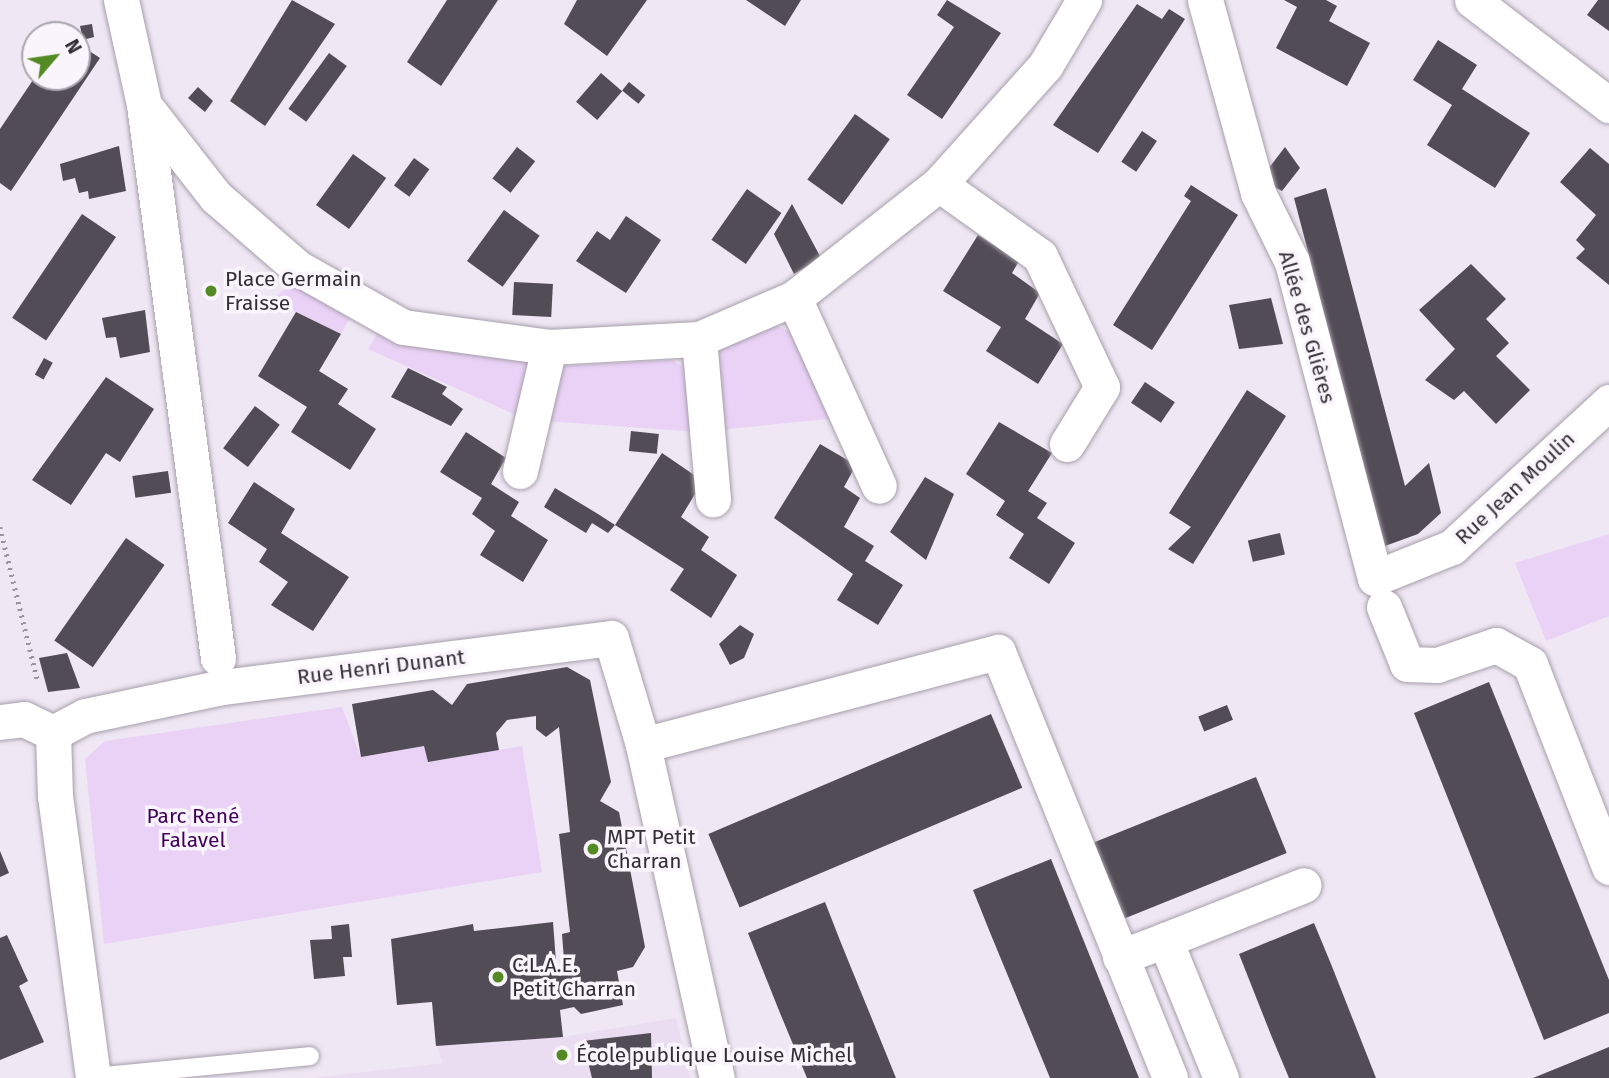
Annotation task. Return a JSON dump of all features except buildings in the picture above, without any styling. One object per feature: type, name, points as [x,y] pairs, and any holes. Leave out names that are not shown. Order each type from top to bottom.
[{"type":"street","points":[[121,0],[144,105],[218,658]]},
{"type":"street","points":[[144,105],[216,197],[298,268],[403,327],[549,347],[699,339],[794,298],[940,184],[1045,66],[1084,0]]},
{"type":"street","name":"Allée des Glières","points":[[1205,0],[1258,193],[1292,262],[1379,592],[1407,664],[1437,665],[1496,645],[1530,664],[1609,867]]},
{"type":"street","points":[[1472,0],[1609,105]]},
{"type":"street","points":[[940,184],[1040,256],[1101,387],[1067,444]]},
{"type":"street","points":[[794,298],[879,486]]},
{"type":"street","points":[[699,339],[713,499]]},
{"type":"street","points":[[520,471],[549,347]]},
{"type":"street","name":"Rue Jean Moulin","points":[[1379,592],[1452,547],[1609,402]]},
{"type":"street","name":"Rue Henri Dunant","points":[[53,733],[85,716],[223,687],[611,638],[643,745],[717,1078]]},
{"type":"street","points":[[643,745],[998,652],[1170,1078]]},
{"type":"street","points":[[0,722],[24,719],[53,733],[55,796],[93,1078]]},
{"type":"street","points":[[1120,957],[1304,885]]},
{"type":"street","points":[[1165,940],[1221,1078]]},
{"type":"lane","points":[[93,1078],[310,1056]]},
{"type":"path","points":[[0,527],[53,733]]},
{"type":"shaded area","name":"École publique Louise Michel","points":[[676,1018],[690,1078],[311,1078],[443,1063],[436,1046],[563,1037]]},
{"type":"green space","points":[[292,284],[352,313],[341,334],[271,300]]},
{"type":"green space","points":[[383,323],[536,361],[525,419],[368,349]]},
{"type":"green space","points":[[774,324],[800,337],[838,418],[718,430],[715,363],[724,344]]},
{"type":"green space","points":[[673,360],[690,372],[699,432],[544,421],[561,366]]},
{"type":"green space","points":[[1609,534],[1609,616],[1546,641],[1515,563]]},
{"type":"green space","name":"Parc René Falavel","points":[[342,707],[361,757],[424,746],[428,762],[522,746],[542,872],[104,944],[85,759],[105,741]]},
{"type":"place","name":"Place Germain Fraisse","points":[[211,291]]},
{"type":"place","name":"MPT Petit Charran","points":[[593,849]]},
{"type":"place","name":"C.L.A.E. Petit Charran","points":[[498,977]]},
{"type":"place","name":"École publique Louise Michel","points":[[562,1055]]}]
